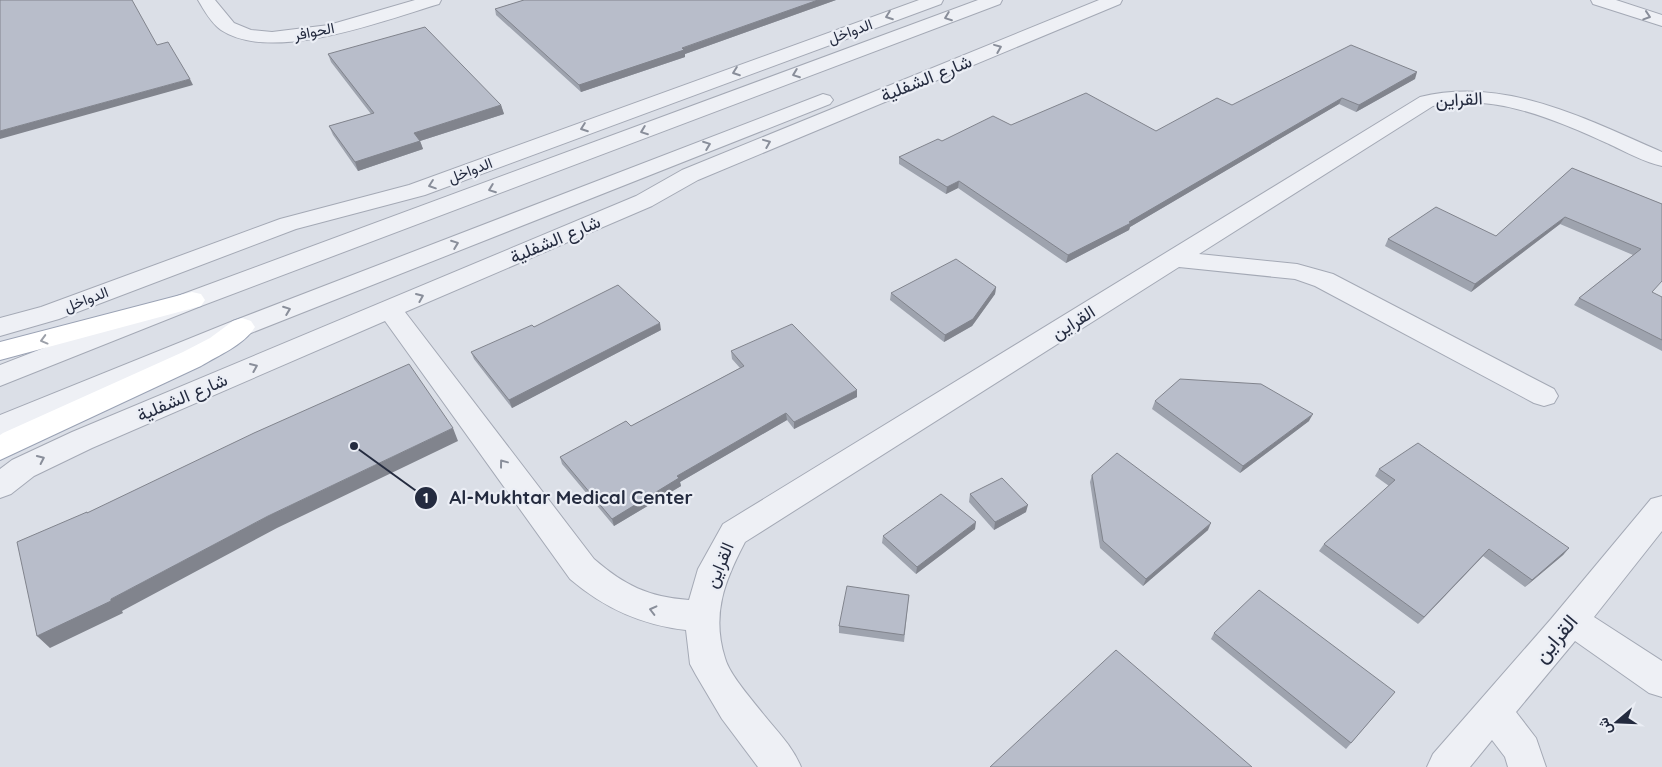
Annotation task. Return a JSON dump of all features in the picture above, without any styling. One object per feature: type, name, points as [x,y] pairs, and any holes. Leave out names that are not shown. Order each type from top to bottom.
[{"type":"main road","points":[[0,350],[192,300]]},
{"type":"main road","points":[[0,449],[13,441],[192,359],[219,344],[242,327]]},
{"type":"street","name":"الحوافر","points":[[206,0],[227,26],[244,35],[272,38],[303,35],[433,0]]},
{"type":"street","name":"الدواخل","points":[[0,327],[50,313],[288,224],[370,203],[440,182],[935,0]]},
{"type":"street","points":[[0,376],[192,300],[298,262],[994,0]]},
{"type":"street","name":"شارع الشفلية","points":[[0,427],[242,327],[1079,0]]},
{"type":"street","name":"شارع الشفلية","points":[[0,486],[23,468],[82,440],[644,201],[690,175],[1114,0]]},
{"type":"street","points":[[1599,0],[1662,21]]},
{"type":"street","name":"القراين","points":[[782,767],[735,707],[708,664],[701,616],[714,569],[734,533],[1427,101],[1457,96],[1493,98],[1528,105],[1662,160]]},
{"type":"street","points":[[498,227],[690,175]]},
{"type":"street","points":[[298,262],[370,203]]},
{"type":"street","points":[[1174,259],[1297,272],[1324,280],[1544,396]]},
{"type":"street","points":[[389,310],[582,569],[600,585],[621,599],[646,608],[673,614],[701,616]]},
{"type":"street","name":"القراين","points":[[1446,767],[1662,508]]},
{"type":"street","points":[[1570,620],[1662,681]]},
{"type":"street","points":[[1491,714],[1518,745],[1527,767]]},
{"type":"building","points":[[0,0],[132,0],[157,45],[168,42],[190,79],[0,131]]},
{"type":"building","points":[[524,0],[818,0],[682,48],[684,50],[579,85],[495,9]]},
{"type":"building","points":[[425,27],[501,105],[414,133],[420,141],[355,162],[329,126],[374,113],[328,54]]},
{"type":"building","points":[[1351,45],[1417,72],[1359,105],[1342,98],[1129,222],[1131,223],[1068,255],[959,181],[947,187],[899,157],[938,139],[942,141],[993,116],[1011,125],[1086,93],[1156,131],[1217,98],[1232,105]]},
{"type":"building","points":[[1572,168],[1662,204],[1662,281],[1652,292],[1662,297],[1662,340],[1579,298],[1641,249],[1565,217],[1475,284],[1388,239],[1436,207],[1496,236]]},
{"type":"building","points":[[956,259],[996,287],[973,319],[945,335],[891,293]]},
{"type":"building","points":[[618,285],[660,323],[509,400],[471,352],[532,325],[534,327]]},
{"type":"building","points":[[792,324],[857,390],[794,422],[786,413],[677,476],[679,478],[612,519],[560,457],[626,421],[631,426],[744,366],[731,351]]},
{"type":"building","points":[[409,364],[453,428],[268,516],[111,599],[111,601],[37,636],[17,542],[87,513],[254,433]]},
{"type":"building","points":[[1180,379],[1261,384],[1313,414],[1243,466],[1155,401]]},
{"type":"building","points":[[1418,443],[1569,548],[1532,580],[1489,549],[1424,617],[1324,544],[1395,480],[1379,469]]},
{"type":"building","points":[[1117,453],[1211,523],[1146,579],[1103,541],[1092,475]]},
{"type":"building","points":[[1002,478],[1028,505],[995,522],[970,494]]},
{"type":"building","points":[[941,494],[976,522],[917,567],[883,536]]},
{"type":"building","points":[[847,586],[909,595],[904,635],[839,626]]},
{"type":"building","points":[[1259,590],[1395,692],[1351,743],[1214,633]]},
{"type":"building","points":[[1116,650],[1252,767],[990,767]]},
{"type":"place","name":"Al-Mukhtar Medical Center","points":[[354,446]]}]
